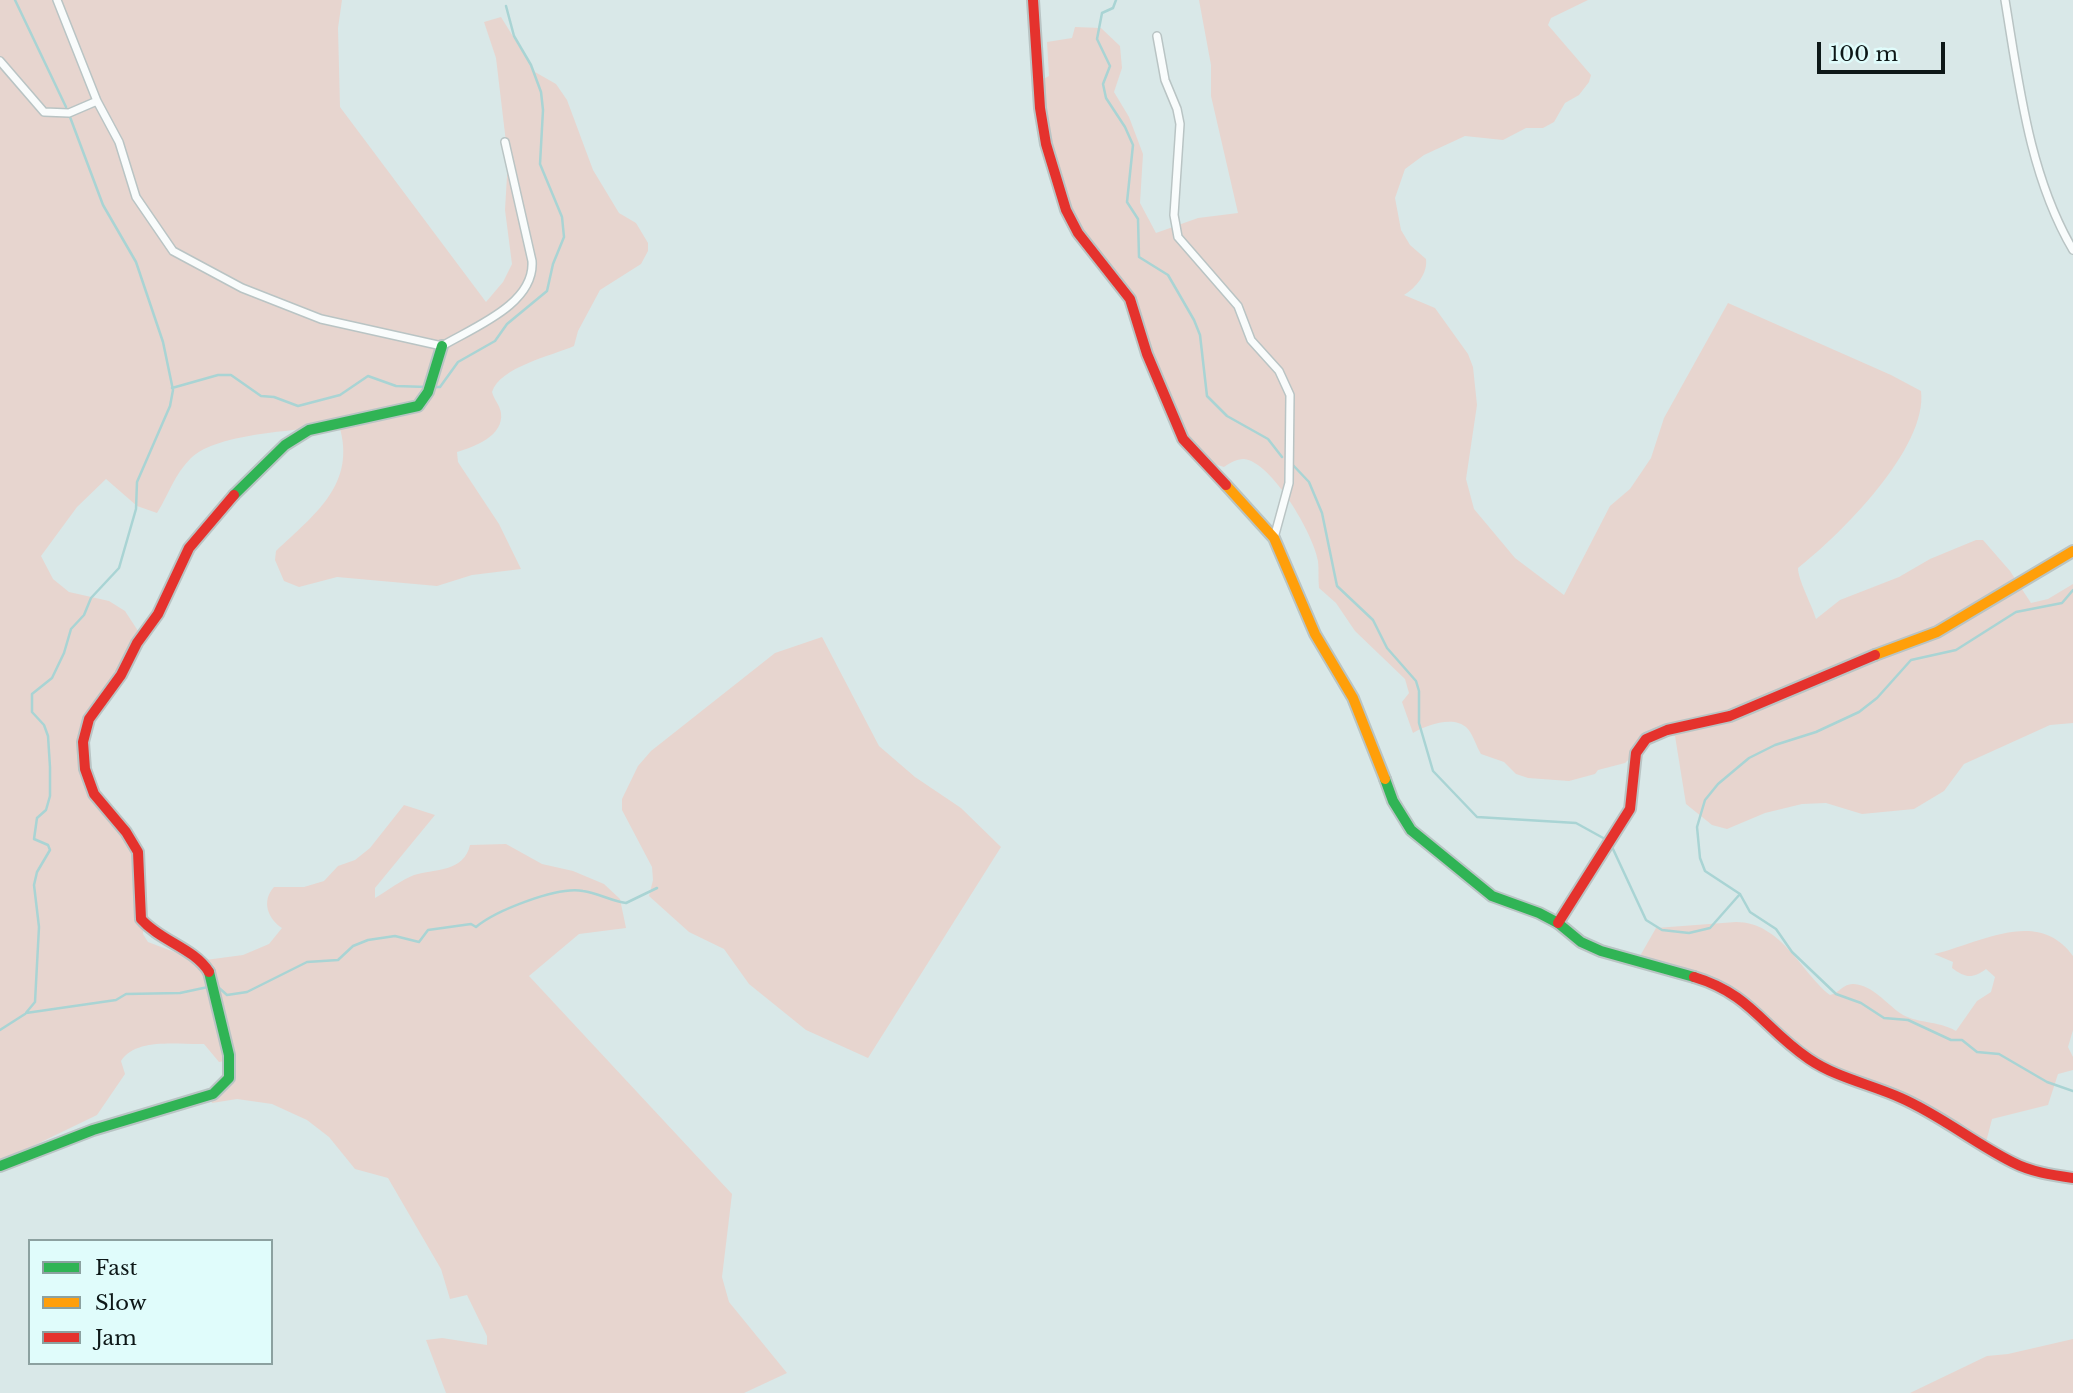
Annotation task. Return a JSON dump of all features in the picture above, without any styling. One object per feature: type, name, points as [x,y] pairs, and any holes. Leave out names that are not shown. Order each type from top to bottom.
[{"type":"street","points":[[57,0],[97,101],[119,142],[135,197],[173,251],[242,288],[321,318],[442,345],[500,311],[524,292],[533,272],[505,142]]},
{"type":"street","points":[[1033,0],[1036,74],[1044,132],[1066,210],[1078,233],[1130,299],[1147,354],[1182,439],[1273,538],[1315,634],[1353,698],[1393,801],[1411,830],[1477,887],[1558,923],[1581,942],[1601,951],[1717,984],[1752,1006],[1787,1044],[1828,1072],[1902,1098],[2014,1163],[2040,1173],[2073,1178]]},
{"type":"street","points":[[2005,0],[2026,125],[2048,193],[2073,250]]},
{"type":"street","points":[[1157,36],[1165,80],[1177,108],[1180,124],[1174,215],[1178,237],[1238,306],[1247,323],[1251,340],[1279,372],[1290,395],[1289,483],[1273,538]]},
{"type":"street","points":[[0,61],[44,112],[69,113],[97,101]]},
{"type":"street","points":[[0,1166],[93,1130],[213,1094],[229,1078],[229,1055],[209,971],[205,964],[165,942],[141,919],[140,858],[126,831],[91,787],[83,757],[86,728],[158,614],[189,548],[232,497],[300,433],[418,406],[428,393],[442,345]]},
{"type":"street","points":[[1558,923],[1630,809],[1634,799],[1635,755],[1638,747],[1647,738],[1657,733],[1706,723],[1767,702],[1882,652],[1913,643],[1944,629],[2073,551]]},
{"type":"shaded area","points":[[0,0],[342,0],[338,28],[340,107],[486,302],[503,282],[512,264],[505,210],[508,159],[496,58],[484,22],[501,17],[535,72],[556,84],[567,100],[593,170],[619,213],[636,223],[648,243],[648,251],[641,264],[600,290],[578,331],[574,346],[515,369],[497,383],[492,392],[501,413],[498,428],[486,439],[457,452],[458,462],[499,524],[521,569],[472,575],[437,586],[337,577],[299,587],[284,581],[275,560],[276,551],[318,510],[337,481],[343,446],[339,425],[240,438],[204,449],[191,458],[180,471],[157,513],[137,506],[106,479],[77,507],[41,556],[53,579],[69,592],[109,601],[125,611],[140,634],[89,725],[86,763],[93,788],[130,836],[144,875],[143,934],[148,942],[198,961],[243,955],[269,944],[282,928],[273,920],[267,904],[274,887],[304,887],[324,881],[338,866],[355,860],[370,848],[404,805],[435,815],[375,888],[375,898],[414,875],[455,865],[467,854],[470,845],[506,844],[542,864],[573,871],[604,884],[620,899],[626,928],[579,934],[529,976],[732,1194],[722,1277],[729,1302],[787,1373],[744,1393],[446,1393],[426,1340],[442,1338],[487,1345],[487,1336],[467,1295],[450,1299],[441,1269],[388,1178],[355,1169],[329,1137],[307,1120],[272,1104],[237,1099],[212,1103],[211,1100],[226,1083],[230,1060],[219,1062],[204,1044],[148,1045],[128,1053],[121,1061],[125,1074],[97,1115],[0,1162]]},
{"type":"shaded area","points":[[1199,0],[1588,0],[1551,18],[1548,25],[1591,75],[1579,95],[1565,103],[1554,122],[1543,128],[1526,128],[1503,140],[1465,136],[1424,155],[1405,169],[1395,198],[1401,230],[1410,245],[1426,259],[1420,280],[1404,295],[1435,308],[1468,354],[1473,367],[1477,405],[1466,479],[1474,509],[1515,558],[1564,595],[1610,506],[1630,489],[1651,458],[1664,418],[1728,303],[1891,375],[1921,391],[1919,414],[1911,438],[1896,463],[1857,513],[1798,568],[1816,619],[1840,600],[1899,577],[1930,559],[1976,540],[1983,540],[2010,571],[2031,603],[2048,599],[2073,584],[2073,723],[2050,725],[1964,764],[1944,791],[1914,809],[1862,814],[1826,803],[1802,804],[1765,813],[1727,829],[1712,825],[1686,804],[1675,736],[1651,738],[1625,763],[1569,781],[1528,778],[1516,774],[1504,762],[1481,754],[1467,728],[1455,722],[1440,723],[1413,733],[1402,702],[1409,693],[1405,679],[1355,631],[1336,603],[1319,588],[1315,549],[1300,518],[1279,486],[1255,463],[1244,459],[1224,467],[1199,459],[1158,376],[1137,308],[1080,235],[1054,159],[1040,81],[1049,76],[1047,42],[1072,38],[1075,27],[1101,28],[1120,46],[1122,68],[1114,92],[1129,117],[1143,154],[1140,203],[1156,233],[1198,218],[1238,213],[1211,96],[1211,65]]},
{"type":"shaded area","points":[[822,637],[879,746],[915,777],[961,808],[1001,847],[868,1058],[806,1030],[749,984],[724,949],[689,932],[649,896],[653,880],[652,867],[622,810],[622,799],[638,766],[651,751],[775,653]]},
{"type":"shaded area","points":[[1736,922],[1752,924],[1778,939],[1830,995],[1847,985],[1861,985],[1906,1016],[1956,1031],[1977,1001],[1991,992],[1995,977],[1986,969],[1973,976],[1961,974],[1952,968],[1953,962],[1934,954],[2008,932],[2043,933],[2059,941],[2073,956],[2073,1030],[2068,1047],[2073,1057],[2073,1070],[2058,1074],[2048,1105],[1992,1119],[1983,1154],[1906,1104],[1848,1081],[1790,1044],[1757,1009],[1680,971],[1640,956],[1656,928]]},
{"type":"shaded area","points":[[2073,1339],[2073,1393],[1910,1393],[1987,1356],[2008,1354]]},
{"type":"waterway","points":[[15,0],[66,107]]},
{"type":"waterway","points":[[1116,0],[1113,8],[1102,13],[1097,39],[1110,66],[1103,84],[1106,98],[1133,145],[1127,202],[1138,219],[1139,257],[1168,275],[1194,320],[1200,335],[1207,396],[1227,416],[1268,439],[1282,457]]},
{"type":"waterway","points":[[434,387],[440,387],[458,362],[495,341],[507,324],[547,291],[553,264],[564,237],[562,217],[540,164],[543,110],[541,92],[531,65],[514,36],[506,6]]},
{"type":"waterway","points":[[0,1030],[25,1014],[35,1002],[39,927],[34,885],[37,872],[50,850],[48,845],[34,839],[37,818],[46,810],[50,796],[50,767],[48,736],[44,725],[32,712],[32,694],[52,678],[64,653],[71,629],[84,615],[91,598],[119,568],[136,509],[137,482],[170,406],[173,390],[163,342],[136,262],[103,205],[70,117]]},
{"type":"waterway","points":[[172,388],[218,375],[231,375],[261,396],[274,397],[298,406],[340,395],[368,376],[396,386],[427,387]]},
{"type":"waterway","points":[[1291,463],[1309,482],[1322,513],[1337,586],[1373,620],[1387,648],[1416,681],[1419,691],[1419,723],[1433,771],[1477,817],[1576,823],[1605,839]]},
{"type":"waterway","points":[[2073,590],[2062,603],[2016,612],[1956,650],[1911,660],[1877,698],[1859,712],[1749,758],[1718,784],[1705,800],[1697,827],[1700,858],[1705,871],[1740,894],[1750,912],[1776,929],[1792,952],[1836,994],[1861,1003],[1884,1018],[1908,1020],[1951,1040],[1962,1040],[1977,1052],[1999,1054],[2047,1082],[2073,1091]]},
{"type":"waterway","points":[[1613,849],[1646,920],[1662,930],[1689,933],[1710,928],[1740,894]]},
{"type":"waterway","points":[[218,987],[227,995],[247,992],[307,962],[338,960],[353,946],[368,940],[395,936],[419,942],[428,930],[471,924],[476,927],[511,907],[558,892],[583,891],[626,903],[657,888]]},
{"type":"waterway","points":[[26,1013],[116,1000],[126,994],[180,993],[208,987]]},
{"type":"traffic: fast","points":[[234,495],[285,445],[309,430],[418,406],[428,392],[442,346]]},
{"type":"traffic: fast","points":[[1385,779],[1393,801],[1411,830],[1492,896],[1539,913],[1558,923],[1581,942],[1601,951],[1694,977]]},
{"type":"traffic: fast","points":[[0,1166],[93,1130],[213,1094],[229,1078],[229,1055],[209,972]]},
{"type":"traffic: slow","points":[[1226,485],[1274,538],[1315,634],[1353,698],[1385,779]]},
{"type":"traffic: slow","points":[[1875,655],[1937,632],[2073,551]]},
{"type":"traffic: jam","points":[[1033,0],[1040,108],[1046,144],[1066,210],[1078,233],[1130,299],[1147,354],[1183,439],[1226,485]]},
{"type":"traffic: jam","points":[[209,972],[195,957],[141,919],[138,852],[126,832],[94,794],[85,769],[83,742],[89,719],[121,675],[137,643],[158,614],[189,548],[234,495]]},
{"type":"traffic: jam","points":[[1558,923],[1630,809],[1636,753],[1646,739],[1667,730],[1730,716],[1875,655]]},
{"type":"traffic: jam","points":[[1694,977],[1713,984],[1743,1002],[1793,1047],[1820,1066],[1915,1105],[2019,1165],[2042,1173],[2073,1178]]}]
